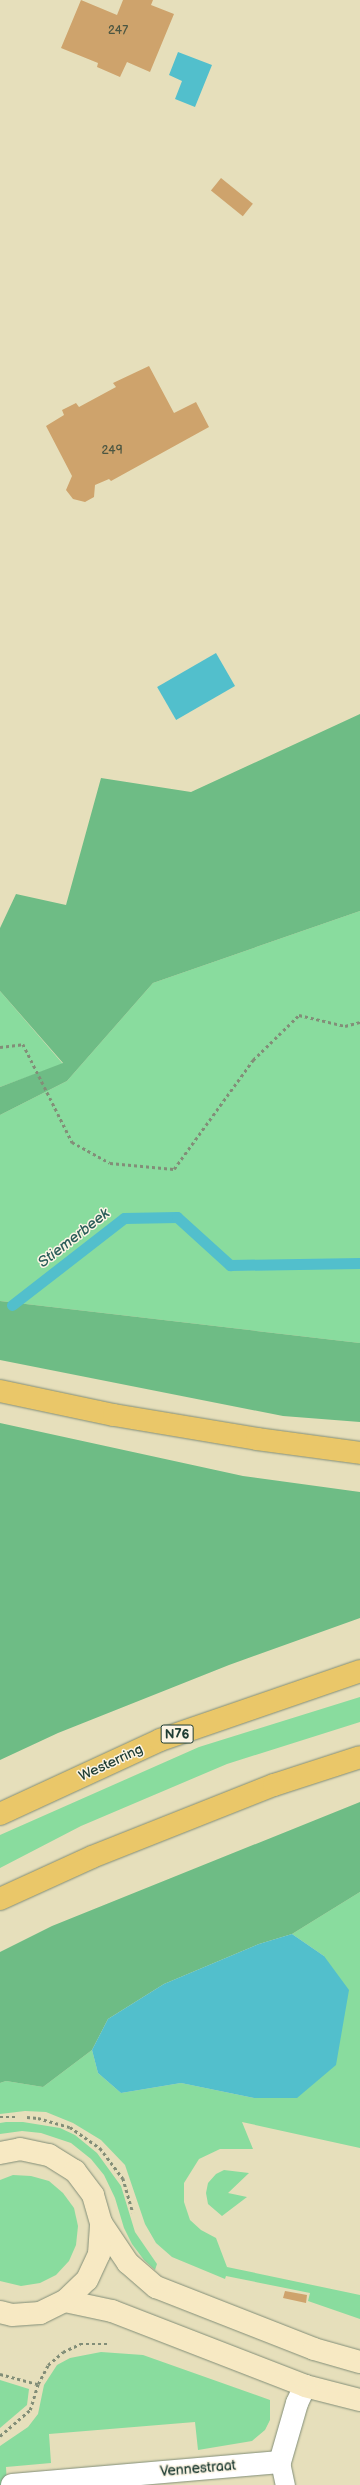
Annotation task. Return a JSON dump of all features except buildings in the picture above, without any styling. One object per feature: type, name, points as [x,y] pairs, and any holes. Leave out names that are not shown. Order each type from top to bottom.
[{"type":"highway","points":[[0,1391],[122,1417],[257,1440],[360,1453]]},
{"type":"highway","name":"Westerring","points":[[0,1814],[160,1740],[360,1671]]},
{"type":"highway","points":[[0,1899],[92,1857],[230,1802],[360,1757]]},
{"type":"street","points":[[0,2153],[20,2149],[49,2155],[75,2171],[93,2195],[102,2223],[128,2263],[156,2286],[314,2349],[360,2362]]},
{"type":"street","points":[[4,2319],[40,2313],[65,2301],[87,2280],[100,2254],[102,2223]]},
{"type":"street","points":[[65,2301],[112,2311],[305,2386],[360,2400]]},
{"type":"street","points":[[280,2462],[297,2403],[305,2386]]},
{"type":"street","name":"Vennestraat","points":[[12,2484],[280,2462]]},
{"type":"lane","points":[[280,2462],[285,2485]]},
{"type":"path","points":[[0,1047],[23,1044],[72,1142],[110,1163],[174,1169],[253,1060],[299,1015],[345,1026],[360,1022]]},
{"type":"path","points":[[0,2117],[38,2118],[64,2125],[100,2148],[123,2178],[135,2218]]},
{"type":"path","points":[[0,2436],[30,2410],[38,2384],[48,2365],[63,2352],[80,2344],[111,2344]]},
{"type":"path","points":[[0,2374],[38,2384]]},
{"type":"green space","points":[[360,714],[360,911],[153,983],[67,1081],[0,1115],[0,1087],[63,1063],[0,991],[0,928],[16,894],[66,905],[101,778],[191,792]]},
{"type":"green space","points":[[360,911],[360,1343],[0,1301],[0,1115],[67,1081],[153,983]]},
{"type":"green space","points":[[0,991],[63,1064],[0,1087]]},
{"type":"green space","points":[[0,1301],[360,1343],[360,1422],[283,1416],[0,1360]]},
{"type":"green space","points":[[0,1423],[243,1476],[360,1492],[360,1618],[229,1665],[58,1733],[0,1760]]},
{"type":"green space","points":[[360,1697],[360,1722],[227,1764],[81,1826],[0,1868],[0,1835],[199,1747]]},
{"type":"green space","points":[[360,1802],[360,1892],[292,1934],[259,1944],[164,1984],[108,2019],[92,2050],[43,2087],[6,2081],[0,2083],[0,1952],[52,1926]]},
{"type":"green space","points":[[360,1892],[360,2148],[242,2122],[253,2149],[220,2149],[199,2159],[184,2183],[184,2202],[190,2220],[201,2230],[216,2238],[227,2267],[360,2295],[360,2319],[308,2301],[310,2293],[226,2276],[225,2279],[172,2257],[156,2243],[145,2224],[125,2165],[101,2140],[73,2123],[46,2112],[25,2111],[0,2114],[0,2083],[6,2081],[43,2087],[92,2050],[98,2073],[121,2093],[181,2083],[254,2098],[324,1956],[292,1934]]},
{"type":"green space","points":[[23,2122],[60,2128],[75,2135],[97,2153],[121,2186],[135,2232],[157,2264],[155,2270],[144,2260],[132,2244],[124,2228],[115,2198],[104,2175],[91,2159],[71,2143],[41,2133],[22,2131],[0,2134],[0,2123]]},
{"type":"green space","points":[[224,2170],[249,2173],[228,2193],[247,2197],[222,2216],[208,2204],[206,2193],[208,2183],[216,2174]]},
{"type":"green space","points":[[13,2175],[31,2176],[49,2181],[63,2193],[74,2208],[78,2226],[76,2245],[69,2261],[56,2275],[40,2283],[21,2286],[0,2281],[0,2180]]},
{"type":"green space","points":[[101,2352],[143,2355],[270,2400],[270,2420],[265,2430],[252,2441],[198,2450],[195,2422],[49,2434],[51,2463],[6,2467],[7,2485],[0,2485],[0,2446],[28,2427],[38,2414],[44,2385],[57,2365],[70,2358]]},
{"type":"green space","points":[[0,2380],[29,2389],[27,2405],[0,2428]]},
{"type":"water","points":[[178,52],[212,65],[195,107],[175,99],[182,81],[169,75]]},
{"type":"water","points":[[216,653],[235,686],[176,720],[157,687]]},
{"type":"water","points":[[292,1934],[324,1956],[349,1990],[336,2065],[297,2098],[254,2098],[181,2083],[121,2093],[98,2073],[92,2050],[108,2019],[164,1984],[259,1944]]},
{"type":"waterway","name":"Stiemerbeek","points":[[12,1305],[124,1218],[177,1217],[230,1265],[360,1263]]}]
